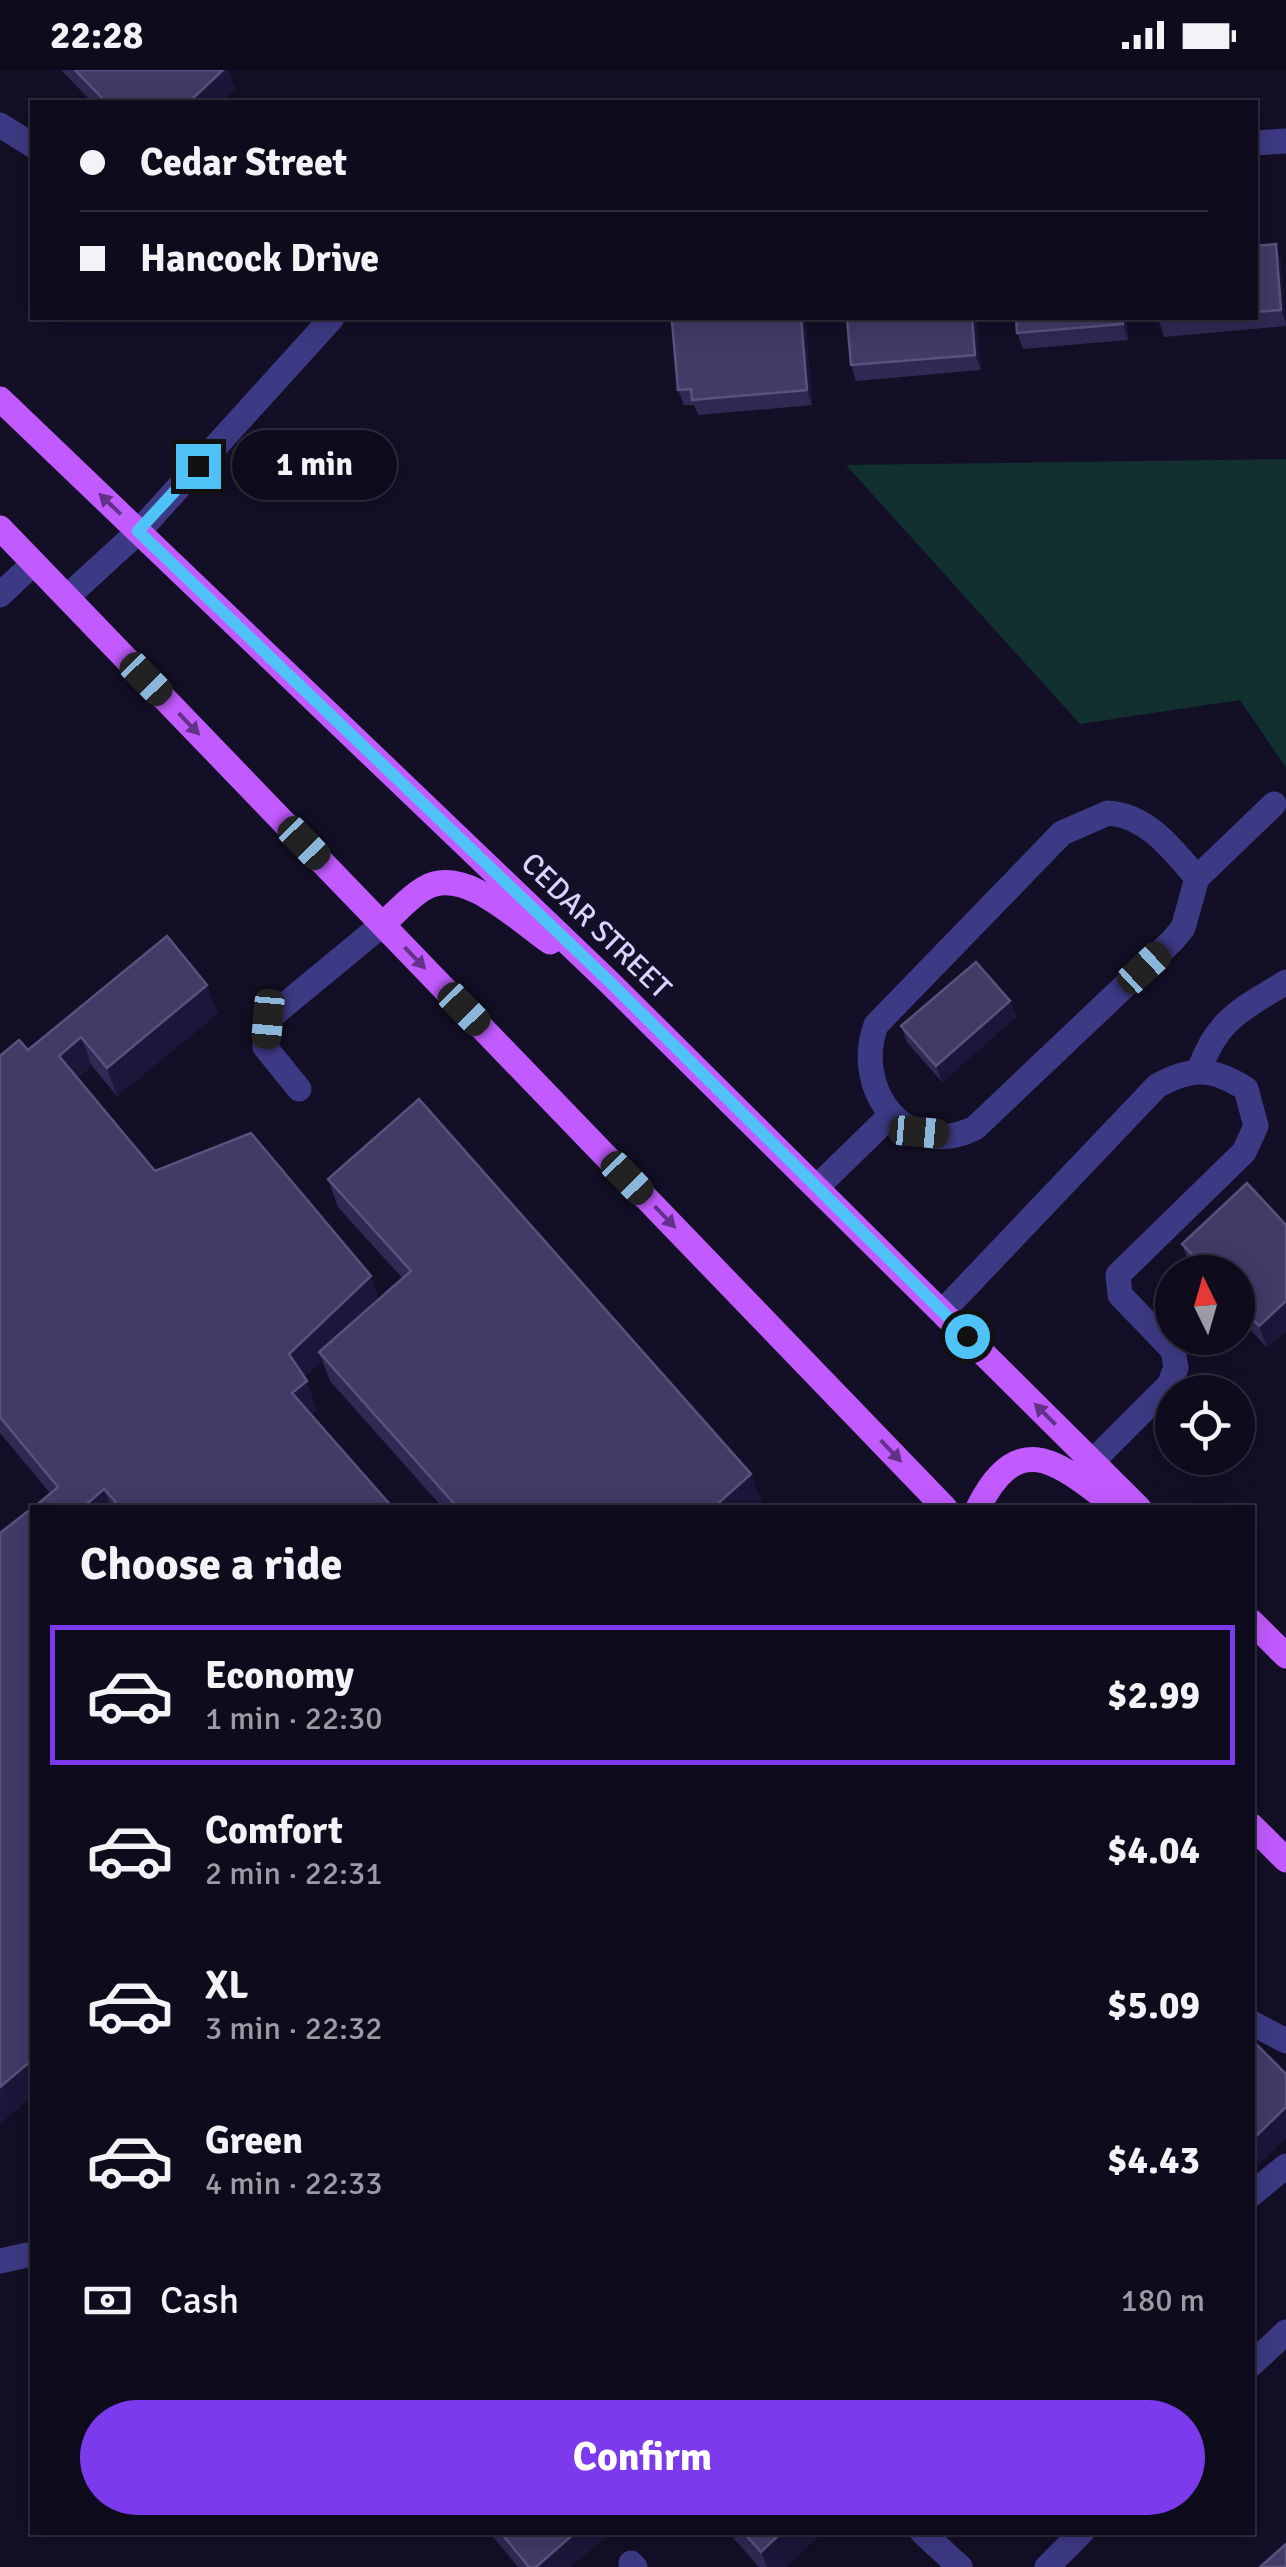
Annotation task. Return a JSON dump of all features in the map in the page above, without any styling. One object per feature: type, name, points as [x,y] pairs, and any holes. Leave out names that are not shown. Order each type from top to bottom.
[{"type":"main road","name":"CEDAR STREET","points":[[0,399],[612,984],[1136,1505]]},
{"type":"main road","points":[[0,528],[943,1505]]},
{"type":"main road","points":[[383,924],[426,887],[446,881],[465,884],[612,984]]},
{"type":"main road","points":[[979,1505],[992,1479],[1015,1461],[1034,1456],[1059,1465],[1114,1505]]},
{"type":"main road","points":[[1255,1625],[1286,1656]]},
{"type":"main road","points":[[1255,1829],[1286,1860]]},
{"type":"street","points":[[0,125],[30,144]]},
{"type":"street","points":[[1258,143],[1286,141]]},
{"type":"street","points":[[67,598],[138,531],[330,320]]},
{"type":"street","points":[[0,595],[34,563]]},
{"type":"street","points":[[1197,878],[1173,850],[1124,814],[1093,817],[1062,833],[876,1025],[870,1050],[871,1082],[891,1115],[919,1132],[958,1135],[975,1128],[1172,941],[1182,928],[1197,878],[1274,804]]},
{"type":"street","points":[[299,1089],[265,1048],[268,1019],[383,924]]},
{"type":"street","points":[[1200,1068],[1210,1040],[1223,1022],[1286,982]]},
{"type":"street","points":[[942,1312],[1157,1086],[1200,1068],[1224,1075],[1246,1089],[1256,1126],[1244,1152],[1118,1275],[1120,1295],[1173,1350],[1176,1368],[1169,1385],[1092,1461]]},
{"type":"street","points":[[817,1188],[891,1115]]},
{"type":"street","points":[[1255,2024],[1286,2040]]},
{"type":"street","points":[[1255,2192],[1286,2166]]},
{"type":"street","points":[[0,2262],[30,2254]]},
{"type":"street","points":[[1255,2357],[1286,2332]]},
{"type":"street","points":[[925,2535],[960,2567]]},
{"type":"street","points":[[1047,2567],[1079,2535]]},
{"type":"green space","points":[[1286,459],[1286,768],[1240,700],[1080,724],[846,465]]},
{"type":"building","points":[[75,70],[223,70],[191,100],[104,100]]},
{"type":"building","points":[[1276,244],[1281,310],[1258,312],[1258,246]]},
{"type":"building","points":[[801,320],[807,390],[692,400],[691,389],[678,390],[672,321]]},
{"type":"building","points":[[847,320],[972,320],[975,355],[851,365]]},
{"type":"building","points":[[1016,320],[1122,320],[1123,324],[1017,333]]},
{"type":"building","points":[[167,936],[207,985],[107,1068],[81,1037],[59,1056],[155,1171],[251,1133],[371,1276],[289,1354],[307,1381],[292,1393],[390,1505],[118,1505],[104,1489],[85,1505],[37,1505],[58,1487],[0,1417],[0,1056],[19,1040],[28,1050]]},
{"type":"building","points":[[976,962],[1010,1001],[936,1066],[901,1026]]},
{"type":"building","points":[[419,1099],[751,1474],[716,1505],[455,1505],[319,1352],[411,1271],[328,1179]]},
{"type":"building","points":[[1247,1183],[1286,1225],[1286,1301],[1259,1326],[1255,1322],[1255,1255],[1193,1255],[1182,1244]]},
{"type":"building","points":[[30,1510],[30,2062],[0,2087],[0,1533]]},
{"type":"building","points":[[1255,2043],[1286,2074],[1286,2107],[1255,2137]]},
{"type":"building","points":[[502,2535],[573,2535],[536,2567],[529,2567]]},
{"type":"building","points":[[746,2535],[779,2535],[761,2552]]},
{"type":"building","points":[[1286,2544],[1286,2567],[1260,2567]]},
{"type":"route","points":[[198,466],[138,531],[612,984],[967,1336]]}]
